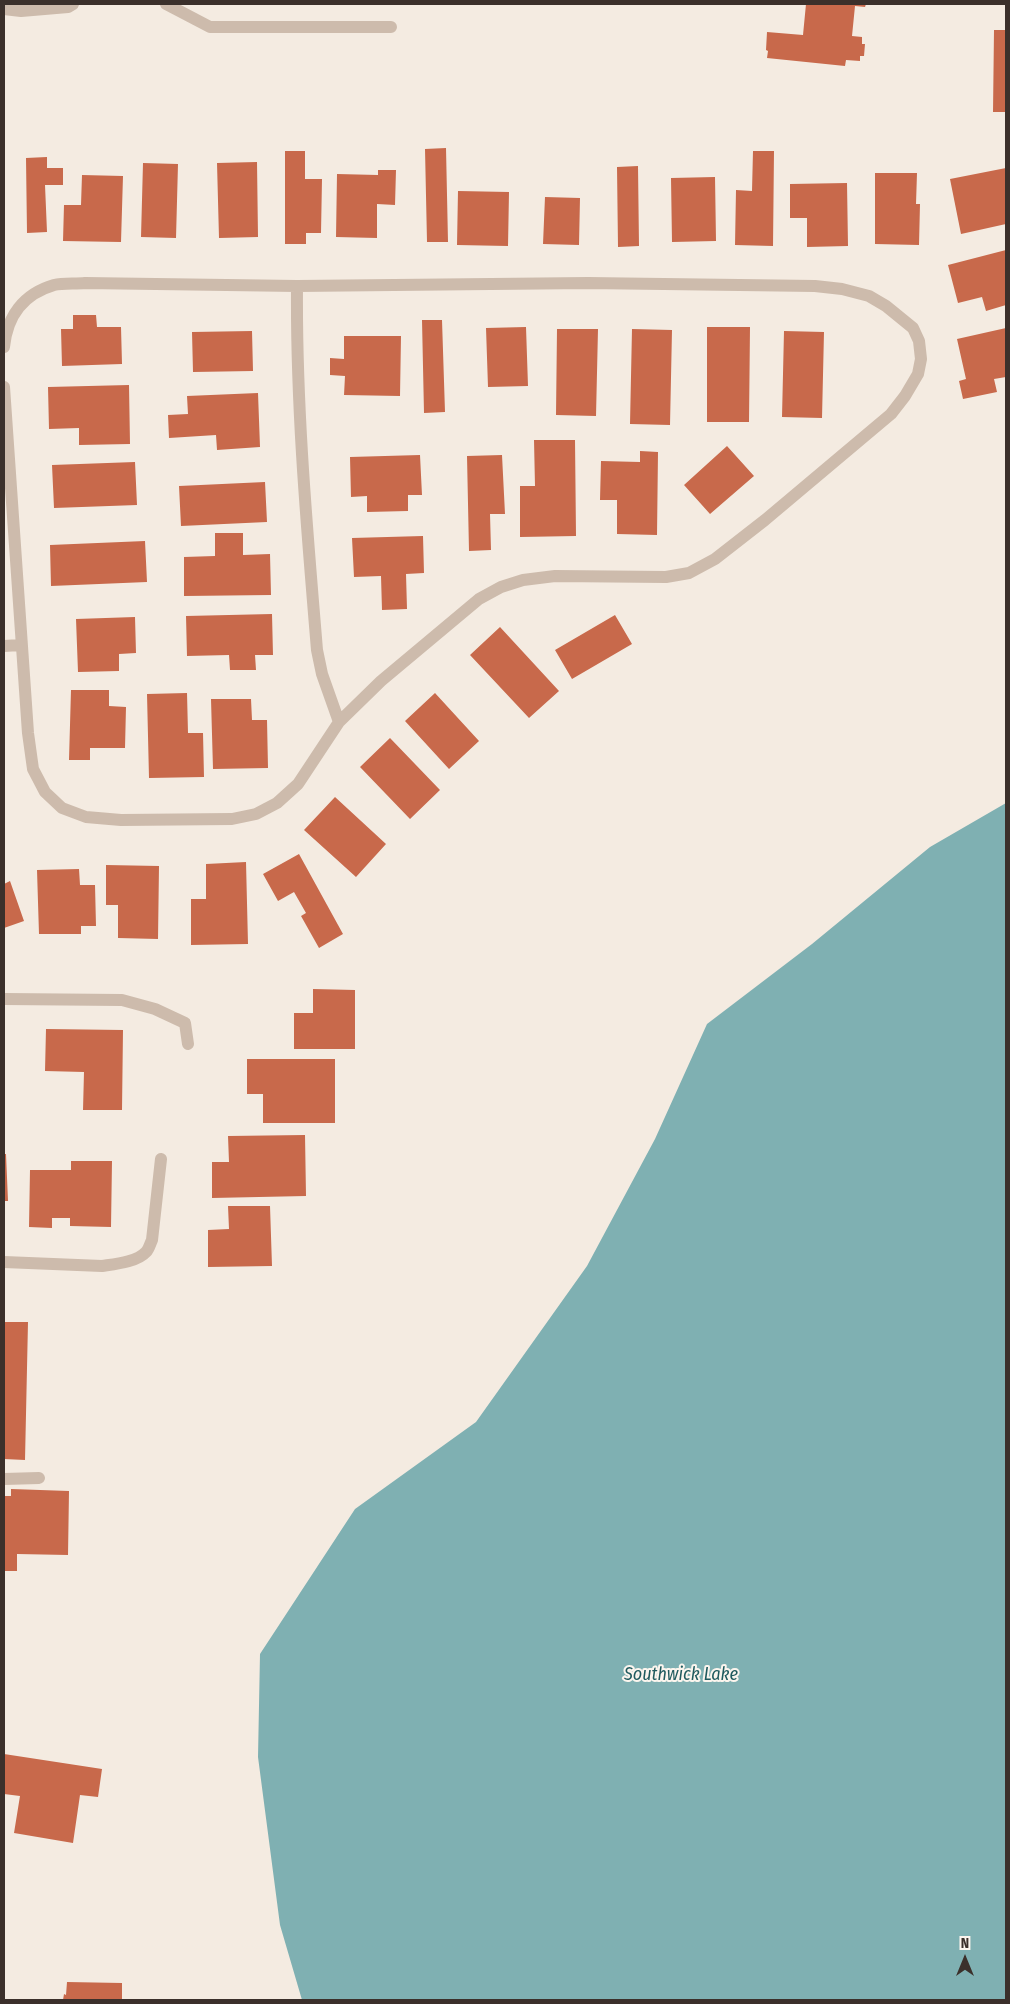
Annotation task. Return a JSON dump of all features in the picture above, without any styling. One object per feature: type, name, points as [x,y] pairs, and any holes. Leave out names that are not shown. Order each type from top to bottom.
[{"type":"street","points":[[4,9],[21,11],[68,7],[73,4]]},
{"type":"street","points":[[166,4],[210,28],[391,28]]},
{"type":"street","points":[[4,347],[6,330],[17,308],[34,294],[54,285],[85,283],[297,286],[588,283],[814,286],[869,296],[886,306],[913,328],[919,341],[921,360],[918,374],[905,396],[891,414],[765,520],[715,559],[689,573],[666,577],[555,576],[523,580],[501,587],[480,599],[381,681],[340,722],[298,784],[278,803],[256,814],[232,819],[121,820],[86,817],[62,808],[45,792],[33,769],[28,733],[20,645],[4,387]]},
{"type":"street","points":[[297,286],[300,411],[317,650],[322,674],[340,722]]},
{"type":"street","points":[[4,646],[20,645]]},
{"type":"street","points":[[4,999],[122,1000],[155,1009],[185,1023],[188,1044]]},
{"type":"street","points":[[4,1262],[102,1266],[136,1258],[146,1252],[152,1240],[162,1159]]},
{"type":"street","points":[[4,1479],[39,1478]]},
{"type":"water","name":"Southwick Lake","points":[[1006,803],[1006,2000],[302,2000],[280,1925],[258,1757],[260,1654],[355,1509],[476,1422],[587,1266],[655,1139],[707,1024],[812,944],[930,847]]},
{"type":"building","points":[[806,4],[866,4],[865,7],[855,6],[852,36],[862,37],[862,44],[865,44],[864,56],[860,56],[860,61],[846,60],[845,66],[767,58],[767,32],[803,35]]},
{"type":"building","points":[[994,30],[1006,30],[1006,112],[993,112]]},
{"type":"building","points":[[446,148],[448,242],[427,242],[425,149]]},
{"type":"building","points":[[285,151],[305,151],[305,179],[322,179],[321,233],[306,233],[306,244],[285,244]]},
{"type":"building","points":[[753,151],[774,151],[773,246],[735,245],[736,190],[752,191]]},
{"type":"building","points":[[47,157],[47,168],[63,168],[63,185],[45,185],[47,232],[27,233],[26,158]]},
{"type":"building","points":[[257,162],[258,237],[219,238],[217,163]]},
{"type":"building","points":[[143,163],[178,164],[176,238],[141,237]]},
{"type":"building","points":[[638,166],[639,246],[618,247],[617,167]]},
{"type":"building","points":[[1006,168],[1006,224],[961,234],[950,179]]},
{"type":"building","points":[[378,170],[396,170],[395,205],[377,204],[377,238],[336,237],[337,174],[378,175]]},
{"type":"building","points":[[875,173],[917,173],[916,204],[920,204],[919,245],[875,244]]},
{"type":"building","points":[[82,175],[123,176],[121,242],[63,241],[64,205],[81,205]]},
{"type":"building","points":[[715,177],[716,241],[672,242],[671,178]]},
{"type":"building","points":[[847,183],[848,246],[807,247],[807,218],[790,218],[790,184]]},
{"type":"building","points":[[458,191],[509,192],[508,246],[457,245]]},
{"type":"building","points":[[545,197],[580,198],[579,245],[543,244]]},
{"type":"building","points":[[1006,250],[1006,305],[986,311],[982,297],[958,303],[948,265]]},
{"type":"building","points":[[73,315],[96,315],[97,327],[121,327],[122,364],[62,366],[61,329],[73,329]]},
{"type":"building","points":[[422,320],[442,320],[445,412],[424,413]]},
{"type":"building","points":[[526,327],[528,386],[488,387],[486,328]]},
{"type":"building","points":[[707,327],[750,327],[749,422],[707,422]]},
{"type":"building","points":[[1006,328],[1006,377],[994,379],[997,392],[963,399],[959,381],[966,379],[957,339]]},
{"type":"building","points":[[557,329],[598,329],[596,416],[556,415]]},
{"type":"building","points":[[632,329],[672,330],[670,425],[630,424]]},
{"type":"building","points":[[252,331],[253,371],[193,372],[192,332]]},
{"type":"building","points":[[784,331],[824,332],[822,418],[782,417]]},
{"type":"building","points":[[344,336],[401,336],[400,396],[344,395],[345,376],[330,375],[330,358],[344,359]]},
{"type":"building","points":[[129,385],[130,444],[79,445],[79,428],[49,429],[48,387]]},
{"type":"building","points":[[258,393],[260,447],[217,450],[216,435],[169,438],[168,415],[188,414],[187,396]]},
{"type":"building","points":[[534,440],[575,440],[576,536],[520,537],[520,486],[535,486]]},
{"type":"building","points":[[727,446],[754,476],[710,514],[684,485]]},
{"type":"building","points":[[640,451],[658,452],[657,535],[617,534],[617,500],[600,500],[601,461],[640,462]]},
{"type":"building","points":[[420,455],[422,495],[408,495],[408,511],[367,512],[367,496],[351,497],[350,457]]},
{"type":"building","points":[[502,455],[505,514],[490,514],[491,550],[469,551],[467,456]]},
{"type":"building","points":[[135,462],[137,505],[54,508],[52,465]]},
{"type":"building","points":[[265,482],[267,522],[181,526],[179,486]]},
{"type":"building","points":[[215,533],[243,533],[243,555],[270,554],[271,595],[184,596],[184,557],[215,556]]},
{"type":"building","points":[[423,536],[424,573],[406,574],[407,609],[382,610],[381,576],[354,577],[352,538]]},
{"type":"building","points":[[145,541],[147,582],[51,586],[50,545]]},
{"type":"building","points":[[272,614],[273,655],[255,655],[256,670],[230,670],[229,655],[187,656],[186,616]]},
{"type":"building","points":[[615,615],[632,644],[572,679],[555,650]]},
{"type":"building","points":[[135,617],[136,653],[119,654],[119,671],[78,672],[76,619]]},
{"type":"building","points":[[500,627],[559,691],[529,718],[470,655]]},
{"type":"building","points":[[71,690],[109,690],[109,706],[126,707],[125,748],[90,748],[90,760],[69,760]]},
{"type":"building","points":[[187,693],[188,733],[203,733],[204,777],[149,778],[147,694]]},
{"type":"building","points":[[435,693],[479,741],[449,769],[405,721]]},
{"type":"building","points":[[211,699],[251,699],[252,720],[267,720],[268,768],[213,769]]},
{"type":"building","points":[[390,738],[440,790],[410,819],[360,767]]},
{"type":"building","points":[[335,797],[386,844],[356,877],[304,830]]},
{"type":"building","points":[[299,854],[343,934],[319,948],[301,916],[306,913],[294,892],[278,901],[263,874]]},
{"type":"building","points":[[246,862],[248,944],[191,945],[191,899],[206,899],[206,864]]},
{"type":"building","points":[[106,865],[159,866],[158,939],[118,938],[118,905],[106,905]]},
{"type":"building","points":[[79,869],[80,885],[95,885],[96,926],[81,926],[81,934],[39,934],[37,870]]},
{"type":"building","points":[[10,881],[24,921],[4,928],[4,884]]},
{"type":"building","points":[[313,989],[355,990],[355,1049],[294,1049],[294,1013],[313,1013]]},
{"type":"building","points":[[46,1029],[123,1030],[122,1110],[83,1110],[84,1072],[45,1071]]},
{"type":"building","points":[[247,1059],[335,1059],[335,1123],[263,1123],[263,1094],[247,1094]]},
{"type":"building","points":[[305,1135],[306,1196],[212,1198],[212,1162],[229,1162],[228,1136]]},
{"type":"building","points":[[4,1154],[6,1154],[8,1201],[4,1201]]},
{"type":"building","points":[[71,1161],[112,1161],[111,1227],[70,1226],[70,1218],[52,1218],[52,1228],[29,1227],[30,1170],[71,1170]]},
{"type":"building","points":[[228,1206],[270,1206],[272,1266],[208,1267],[208,1230],[229,1229]]},
{"type":"building","points":[[4,1322],[28,1322],[25,1460],[4,1459]]},
{"type":"building","points":[[11,1489],[69,1491],[68,1555],[17,1554],[17,1571],[4,1571],[4,1496],[11,1496]]},
{"type":"building","points":[[4,1754],[102,1769],[98,1797],[80,1795],[73,1843],[14,1833],[20,1796],[4,1794]]},
{"type":"building","points":[[67,1982],[122,1983],[122,2000],[63,2000],[64,1994],[66,1995]]}]
